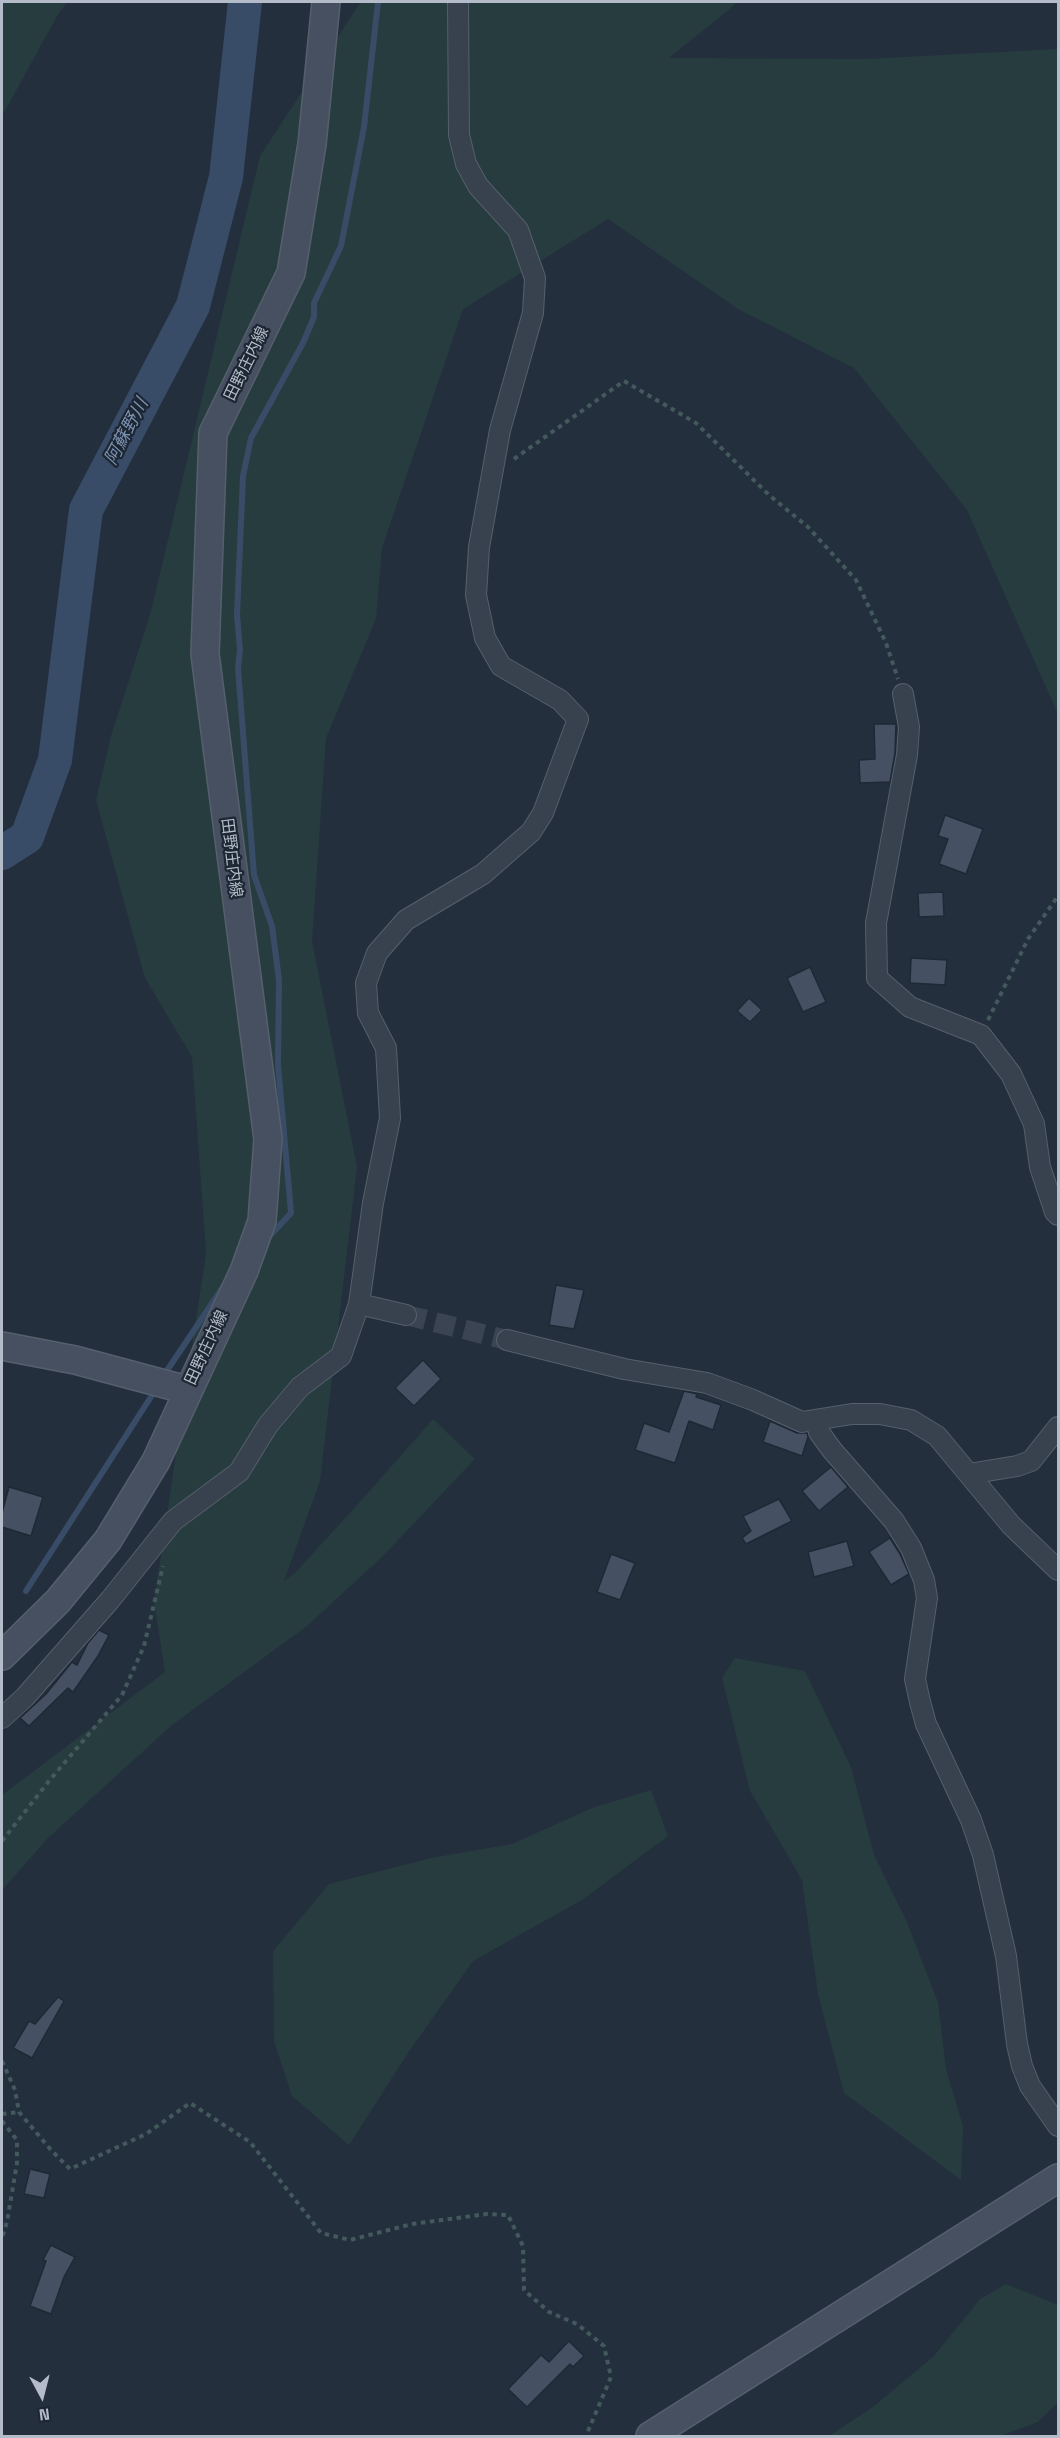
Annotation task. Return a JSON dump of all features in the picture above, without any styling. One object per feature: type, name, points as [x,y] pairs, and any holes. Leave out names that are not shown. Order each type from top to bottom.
[{"type":"main road","name":"田野庄内線","points":[[2,1656],[58,1601],[108,1539],[156,1461],[244,1271],[262,1221],[268,1139],[205,654],[213,434],[291,273],[312,144],[326,2]]},
{"type":"main road","points":[[2,1346],[75,1360],[187,1390]]},
{"type":"main road","points":[[650,2436],[1059,2178]]},
{"type":"street","points":[[2,1718],[25,1697],[110,1600],[173,1521],[239,1472],[268,1425],[300,1387],[341,1356],[358,1304],[373,1203],[390,1118],[386,1048],[368,1013],[366,982],[377,953],[406,920],[483,873],[531,832],[543,813],[578,719],[560,700],[501,666],[485,638],[476,595],[479,547],[500,430],[533,313],[535,278],[518,230],[478,186],[466,164],[459,135],[458,2]]},
{"type":"street","points":[[903,694],[909,727],[907,755],[876,923],[877,978],[910,1007],[981,1035],[1011,1074],[1034,1124],[1040,1167],[1055,1212],[1059,1215]]},
{"type":"street","points":[[358,1304],[406,1315]]},
{"type":"street","points":[[507,1340],[624,1369],[706,1383],[753,1400],[802,1422],[852,1414],[880,1414],[911,1420],[937,1436],[1011,1525],[1059,1570]]},
{"type":"street","points":[[816,1420],[819,1432],[832,1450],[894,1521],[911,1548],[924,1580],[927,1598],[915,1679],[920,1702],[927,1724],[971,1820],[983,1855],[1006,1956],[1022,2066],[1030,2086],[1059,2126]]},
{"type":"street","points":[[969,1474],[1017,1466],[1031,1461],[1059,1427]]},
{"type":"path","points":[[493,474],[624,381],[696,423],[769,495],[808,527],[856,580],[886,643],[903,694]]},
{"type":"path","points":[[981,1035],[1028,939],[1059,896]]},
{"type":"path","points":[[2,1841],[122,1695],[144,1646],[165,1556]]},
{"type":"path","points":[[2,2061],[15,2090],[19,2112],[51,2151],[70,2169],[146,2133],[190,2103],[250,2142],[321,2233],[350,2240],[412,2223],[487,2214],[508,2215],[523,2246],[524,2290],[549,2312],[577,2324],[604,2346],[612,2377],[586,2436]]},
{"type":"path","points":[[2,2114],[19,2112]]},
{"type":"path","points":[[2,2121],[17,2140],[17,2163],[2,2238]]},
{"type":"green space","points":[[2,2],[68,2],[60,11],[2,116]]},
{"type":"green space","points":[[357,2],[738,2],[669,58],[864,59],[1058,49],[1058,714],[967,510],[854,368],[738,309],[608,219],[463,309],[382,548],[376,619],[326,738],[312,941],[357,1167],[320,1481],[284,1581],[294,1574],[433,1419],[475,1459],[383,1556],[307,1626],[172,1725],[48,1838],[2,1890],[2,1795],[165,1672],[154,1602],[206,1253],[192,1057],[145,978],[96,800],[111,736],[150,615],[260,156],[360,3]]},
{"type":"green space","points":[[735,1658],[805,1671],[851,1767],[874,1855],[906,1920],[938,2002],[946,2069],[963,2126],[961,2180],[844,2093],[818,1994],[802,1880],[750,1791],[722,1678]]},
{"type":"green space","points":[[651,1790],[668,1836],[582,1900],[473,1961],[408,2053],[349,2145],[292,2096],[274,2041],[273,1951],[329,1884],[431,1858],[512,1844],[592,1808]]},
{"type":"green space","points":[[1006,2284],[1058,2305],[1058,2402],[1038,2422],[1000,2436],[829,2436],[873,2407],[934,2356],[980,2299]]},
{"type":"building","points":[[874,724],[896,724],[895,753],[890,782],[860,783],[859,760],[875,759]]},
{"type":"building","points":[[945,815],[983,829],[966,874],[939,864],[948,839],[938,836]]},
{"type":"building","points":[[943,892],[944,916],[919,917],[918,893]]},
{"type":"building","points":[[911,958],[947,960],[945,985],[910,983]]},
{"type":"building","points":[[810,967],[826,1002],[803,1012],[787,978]]},
{"type":"building","points":[[749,998],[762,1010],[750,1022],[737,1011]]},
{"type":"building","points":[[556,1285],[584,1290],[574,1329],[549,1325]]},
{"type":"building","points":[[423,1360],[441,1379],[414,1406],[395,1388]]},
{"type":"building","points":[[684,1391],[721,1405],[713,1430],[689,1421],[675,1463],[635,1450],[644,1423],[669,1432]]},
{"type":"building","points":[[770,1421],[797,1433],[807,1433],[808,1437],[802,1456],[763,1442]]},
{"type":"building","points":[[831,1467],[848,1487],[819,1511],[802,1491]]},
{"type":"building","points":[[9,1487],[43,1497],[31,1536],[2,1527],[2,1513]]},
{"type":"building","points":[[779,1499],[792,1521],[746,1544],[742,1538],[751,1531],[743,1516]]},
{"type":"building","points":[[890,1538],[909,1574],[891,1585],[869,1552]]},
{"type":"building","points":[[847,1541],[854,1566],[814,1577],[808,1552]]},
{"type":"building","points":[[611,1554],[635,1563],[620,1600],[597,1592]]},
{"type":"building","points":[[99,1630],[109,1635],[98,1656],[73,1692],[68,1688],[29,1726],[20,1718],[46,1694],[72,1662],[77,1665],[88,1643]]},
{"type":"building","points":[[58,1997],[64,2001],[32,2058],[13,2048],[29,2021],[35,2024]]},
{"type":"building","points":[[30,2169],[50,2174],[44,2198],[24,2194]]},
{"type":"building","points":[[51,2245],[75,2257],[64,2277],[51,2314],[30,2306],[46,2261],[43,2260]]},
{"type":"building","points":[[569,2341],[584,2356],[573,2367],[570,2364],[527,2407],[508,2389],[541,2355],[549,2362]]},
{"type":"waterway","name":"阿蘇野川","points":[[2,853],[27,837],[55,760],[86,510],[193,306],[226,177],[245,2]]},
{"type":"waterway","points":[[267,1239],[291,1213],[278,1065],[279,980],[272,926],[254,875],[238,668],[240,650],[237,615],[243,476],[251,438],[303,343],[314,317],[314,303],[341,246],[364,127],[378,2]]},
{"type":"waterway","points":[[164,1375],[225,1284]]},
{"type":"waterway","points":[[26,1591],[156,1389]]},
{"type":"tunnel","points":[[406,1315],[507,1340]]}]
